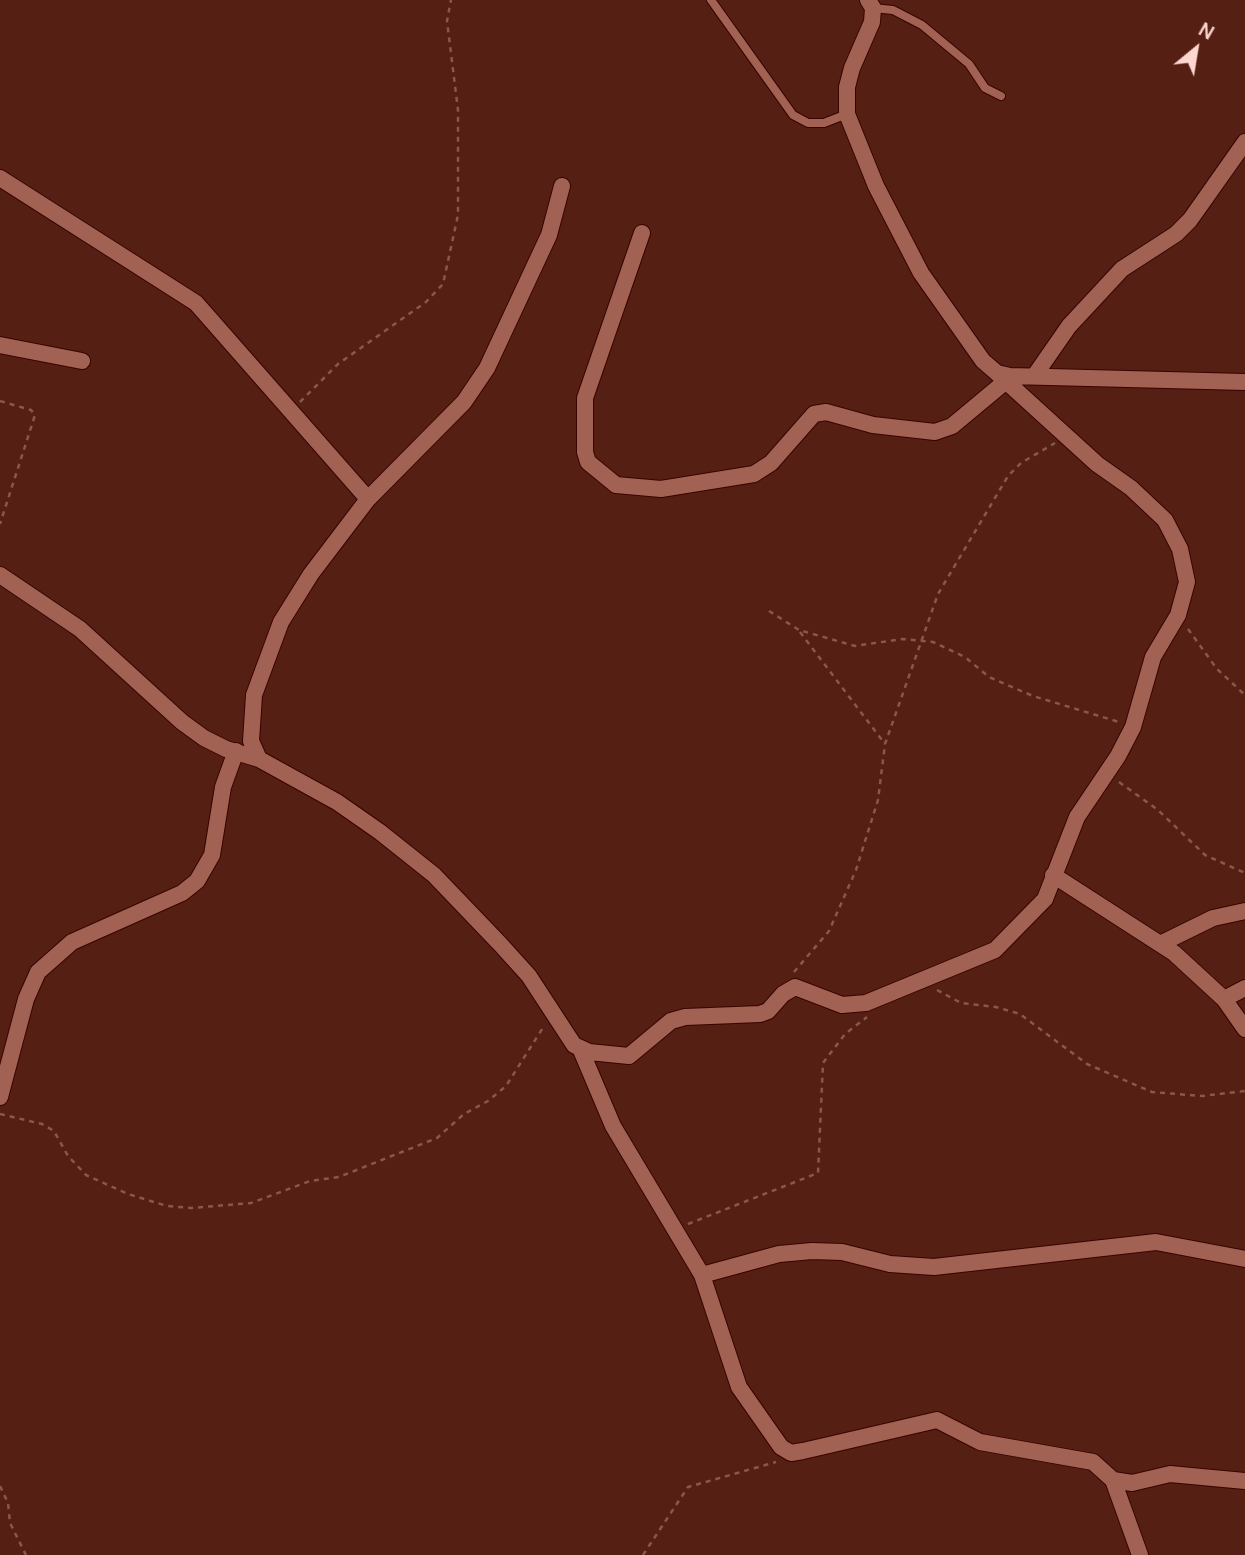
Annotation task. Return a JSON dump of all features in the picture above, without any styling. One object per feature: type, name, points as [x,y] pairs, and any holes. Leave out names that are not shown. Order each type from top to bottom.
[{"type":"street","points":[[0,575],[80,629],[182,722],[204,738],[259,759],[337,802],[425,868],[530,976],[574,1045],[589,1052],[629,1056],[671,1021],[685,1017],[760,1014],[768,1011],[795,987],[851,1006],[866,1003],[995,950],[1045,898],[1077,817],[1118,756],[1133,727],[1153,657],[1178,615],[1187,582],[1180,549],[1165,520],[1131,488],[1097,464],[983,361],[921,273],[876,186],[847,114],[847,86],[857,51],[872,22],[871,4]]},
{"type":"street","points":[[1035,375],[1069,326],[1122,269],[1176,234],[1190,220],[1245,142]]},
{"type":"street","points":[[0,178],[196,303],[368,499]]},
{"type":"street","points":[[259,759],[251,741],[254,695],[281,622],[311,574],[368,499],[464,402],[487,368],[549,234],[562,187]]},
{"type":"street","points":[[642,233],[586,398],[585,452],[589,462],[616,485],[661,489],[754,474],[771,463],[814,414],[826,412],[873,425],[935,432],[952,426],[1002,377],[1035,375],[1245,382]]},
{"type":"street","points":[[0,345],[82,361]]},
{"type":"street","points":[[0,1097],[26,999],[38,972],[72,942],[182,893],[197,881],[212,855],[223,787],[236,751]]},
{"type":"street","points":[[1054,875],[1174,953],[1224,999],[1245,1029]]},
{"type":"street","points":[[1160,944],[1213,918],[1245,911]]},
{"type":"street","points":[[1224,999],[1245,988]]},
{"type":"street","points":[[580,1048],[613,1126],[651,1185],[702,1275],[739,1387],[781,1447],[791,1453],[883,1435],[921,1422],[937,1420],[981,1442],[1093,1462],[1112,1480],[1140,1555]]},
{"type":"street","points":[[702,1275],[779,1254],[812,1251],[842,1252],[890,1264],[934,1267],[1156,1242],[1245,1259]]},
{"type":"street","points":[[1112,1480],[1132,1483],[1170,1474],[1245,1481]]},
{"type":"lane","points":[[711,0],[793,115],[808,123],[824,123],[847,114]]},
{"type":"lane","points":[[871,4],[893,10],[922,25],[968,64],[985,88],[1001,96]]},
{"type":"path","points":[[292,410],[338,364],[426,302],[443,284],[458,215],[458,110],[447,21],[450,0]]},
{"type":"path","points":[[0,401],[31,410],[35,415],[0,524]]},
{"type":"path","points":[[791,976],[829,931],[856,870],[878,800],[885,744],[911,674],[920,638],[938,594],[1008,476],[1040,450],[1067,437]]},
{"type":"path","points":[[769,611],[799,630],[855,646],[920,638],[945,646],[965,657],[989,677],[1033,696],[1133,727]]},
{"type":"path","points":[[1178,615],[1217,669],[1245,695]]},
{"type":"path","points":[[799,630],[885,744]]},
{"type":"path","points":[[1106,772],[1158,810],[1205,855],[1245,873]]},
{"type":"path","points":[[919,980],[961,1003],[996,1007],[1020,1014],[1087,1064],[1152,1092],[1202,1096],[1245,1091]]},
{"type":"path","points":[[0,1114],[42,1124],[54,1132],[68,1156],[86,1175],[128,1194],[167,1206],[191,1209],[251,1203],[310,1181],[338,1177],[437,1138],[464,1114],[488,1101],[506,1086],[520,1059],[542,1031],[550,1010]]},
{"type":"path","points":[[675,1230],[818,1174],[823,1063],[845,1034],[869,1015]]},
{"type":"path","points":[[643,1555],[688,1486],[770,1465],[791,1453]]},
{"type":"path","points":[[0,1486],[8,1503],[10,1523],[26,1555]]}]
